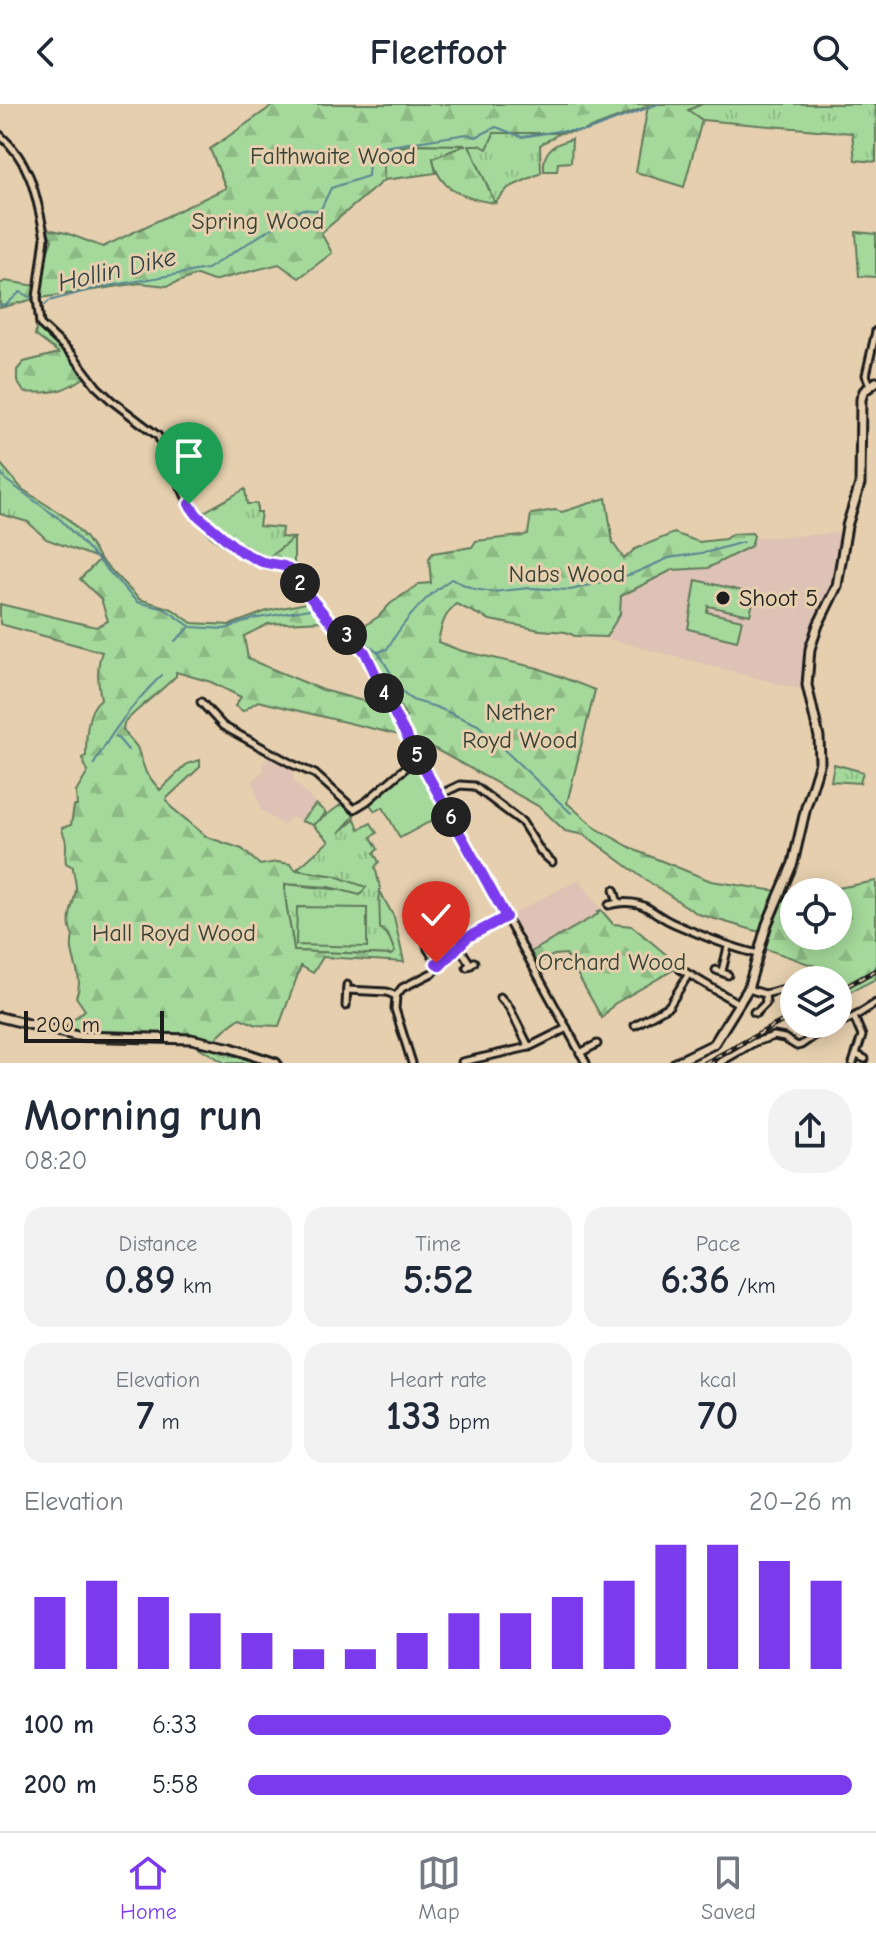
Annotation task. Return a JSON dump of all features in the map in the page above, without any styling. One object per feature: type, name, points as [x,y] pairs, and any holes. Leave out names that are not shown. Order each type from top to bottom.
[{"type":"main road","points":[[675,1063],[711,1046],[748,989],[767,924],[793,863],[820,762],[819,737],[807,685],[810,649],[837,586],[848,523],[861,477],[861,399],[873,383]]},
{"type":"main road","points":[[0,1017],[77,1036],[191,1039],[276,1063]]},
{"type":"street","points":[[0,135],[16,149],[26,167],[45,238],[37,301],[40,324],[72,354],[97,387],[158,436],[197,515],[250,558],[284,566],[293,572],[335,627],[365,652],[418,757],[586,1063]]},
{"type":"street","points":[[873,383],[866,375],[876,331]]},
{"type":"street","points":[[201,702],[223,726],[292,764],[310,770],[354,809],[418,757]]},
{"type":"street","points":[[439,795],[460,785],[474,786],[522,822],[541,852],[552,862]]},
{"type":"street","points":[[614,890],[618,903]]},
{"type":"street","points":[[609,905],[643,904],[671,923],[728,947],[758,954]]},
{"type":"street","points":[[440,966],[428,949],[418,911],[437,905],[447,920]]},
{"type":"street","points":[[412,1063],[395,1009],[396,996],[402,988],[428,976],[477,931],[506,917]]},
{"type":"street","points":[[459,947],[471,965]]},
{"type":"street","points":[[722,972],[728,947]]},
{"type":"street","points":[[680,969],[739,1004]]},
{"type":"street","points":[[635,1025],[669,1006],[688,975]]},
{"type":"street","points":[[347,1003],[347,988],[387,992],[396,996]]},
{"type":"street","points":[[748,989],[765,994],[780,991]]},
{"type":"street","points":[[754,1012],[764,1005],[765,994]]},
{"type":"street","points":[[500,997],[509,1007],[529,1047]]},
{"type":"street","points":[[719,1063],[774,1036],[801,1045],[876,1003]]},
{"type":"street","points":[[853,1063],[862,1036],[854,1017]]},
{"type":"street","points":[[462,1061],[529,1047],[567,1028]]},
{"type":"street","points":[[580,1053],[597,1044]]},
{"type":"street","points":[[857,1055],[865,1059]]},
{"type":"shaded area","points":[[844,533],[835,581],[805,648],[802,690],[601,637],[610,634],[620,614],[620,596],[662,574],[727,560],[751,546],[753,538]]},
{"type":"shaded area","points":[[270,755],[292,768],[294,781],[316,804],[301,821],[291,817],[283,826],[261,810],[253,781],[265,769],[261,766]]},
{"type":"shaded area","points":[[579,879],[601,910],[599,914],[531,952],[509,916]]},
{"type":"green space","points":[[275,104],[702,104],[688,110],[702,120],[684,187],[636,172],[648,106],[583,131],[494,133],[487,149],[469,145],[495,203],[473,199],[455,191],[436,169],[433,158],[466,145],[418,144],[384,149],[384,180],[321,233],[332,253],[299,278],[279,264],[213,281],[197,275],[167,286],[140,283],[40,298],[46,257],[52,240],[47,229],[103,247],[226,188],[210,149]]},
{"type":"green space","points":[[702,104],[876,104],[876,162],[855,160],[852,133],[702,120],[687,110]]},
{"type":"green space","points":[[493,133],[560,133],[540,145],[541,173],[508,188],[495,203],[469,145],[433,158],[436,173],[384,180],[383,149],[418,144],[480,145]]},
{"type":"green space","points":[[572,139],[571,162],[558,163],[557,171],[544,171],[545,158],[550,149]]},
{"type":"green space","points":[[856,232],[876,234],[876,277],[859,276]]},
{"type":"green space","points":[[5,281],[37,286],[34,299],[0,308],[0,284]]},
{"type":"green space","points":[[37,325],[71,355],[87,376],[57,391],[24,392],[17,381],[17,370],[24,362],[59,353],[35,335]]},
{"type":"green space","points":[[0,463],[22,489],[67,518],[100,559],[46,539],[28,522],[0,514]]},
{"type":"green space","points":[[245,489],[247,504],[257,504],[257,512],[261,512],[259,526],[282,528],[281,537],[294,538],[268,558],[223,534],[204,512]]},
{"type":"green space","points":[[606,498],[613,543],[624,559],[635,549],[674,533],[699,542],[725,539],[732,534],[752,533],[754,536],[751,546],[708,568],[672,570],[621,596],[620,614],[606,637],[575,636],[490,620],[456,604],[446,616],[438,642],[462,651],[538,668],[595,690],[567,803],[596,828],[637,851],[711,881],[777,891],[760,932],[698,914],[585,835],[565,831],[540,807],[426,744],[418,748],[403,723],[406,717],[396,699],[390,696],[369,650],[355,633],[354,646],[322,621],[268,624],[244,636],[248,659],[323,690],[385,707],[403,736],[258,701],[243,711],[235,706],[241,697],[211,682],[176,672],[176,676],[124,723],[123,730],[137,747],[146,773],[160,790],[187,764],[200,760],[200,767],[166,799],[171,807],[207,837],[242,849],[260,865],[277,862],[290,864],[296,870],[335,876],[366,887],[360,895],[329,887],[285,884],[294,951],[391,955],[395,952],[389,937],[380,928],[379,890],[394,917],[404,962],[323,957],[313,973],[301,966],[279,1026],[257,1025],[240,1018],[214,1040],[68,1030],[68,1024],[85,1010],[76,997],[79,982],[72,951],[70,918],[76,885],[73,867],[66,863],[66,841],[62,828],[71,825],[74,806],[77,806],[76,792],[88,772],[82,758],[86,756],[92,710],[101,699],[98,675],[102,652],[0,624],[0,604],[96,627],[108,621],[101,599],[80,579],[100,559],[139,599],[172,609],[192,623],[230,625],[267,611],[311,602],[354,632],[419,584],[431,583],[429,558],[433,553],[472,547],[476,541],[528,534],[531,514],[555,510],[562,512]]},
{"type":"green space","points":[[204,512],[223,534],[268,558],[294,538],[294,566],[299,568],[298,573],[305,585],[301,594],[285,572],[244,560],[211,537],[196,520]]},
{"type":"green space","points":[[696,580],[755,594],[750,615],[708,606],[707,612],[742,620],[737,641],[688,629]]},
{"type":"green space","points":[[417,762],[445,813],[400,838],[383,807],[375,811],[368,802]]},
{"type":"green space","points":[[834,764],[863,772],[860,783],[831,781]]},
{"type":"green space","points":[[343,803],[354,816],[339,833],[355,819],[359,829],[371,823],[377,833],[371,837],[378,849],[374,853],[379,862],[375,867],[380,887],[380,928],[389,937],[395,952],[391,955],[294,951],[285,884],[350,891],[335,876],[296,870],[329,841],[313,825]]},
{"type":"green space","points":[[316,804],[326,813],[313,825],[301,821]]},
{"type":"green space","points":[[876,881],[876,979],[852,991],[852,966],[815,966],[763,948],[780,907],[780,950],[852,950],[852,885]]},
{"type":"green space","points":[[297,907],[367,908],[367,947],[296,945]]},
{"type":"green space","name":"Orchard Wood","points":[[601,910],[613,924],[632,926],[680,966],[614,1004],[602,1018],[566,954],[554,955],[537,964],[531,952]]},
{"type":"green space","points":[[193,1044],[259,1063],[225,1063]]},
{"type":"waterway","name":"Hollin Dike","points":[[40,302],[45,305],[49,301],[97,288],[207,269],[302,209],[320,211],[331,188],[368,176],[370,149],[467,134],[476,137],[496,127],[522,137],[558,131],[586,131],[658,104]]},
{"type":"waterway","name":"Hollin Dike","points":[[0,305],[6,305],[20,292],[34,299]]},
{"type":"waterway","points":[[0,472],[6,480],[61,520],[137,602],[165,609],[191,627],[225,629],[253,619],[315,608]]},
{"type":"waterway","points":[[378,652],[387,649],[415,610],[451,579],[474,589],[493,592],[529,588],[571,590],[632,574],[669,558],[743,542]]},
{"type":"waterway","points":[[327,613],[378,652],[401,690],[412,700],[478,725],[571,813]]},
{"type":"waterway","points":[[175,641],[189,628]]},
{"type":"waterway","points":[[94,764],[124,717],[162,675]]},
{"type":"waterway","points":[[116,736],[128,750]]},
{"type":"railway","points":[[852,983],[876,970]]},
{"type":"railway","points":[[705,1063],[780,1023]]},
{"type":"place","name":"Shoot 5","points":[[723,598]]},
{"type":"route","points":[[189,504],[221,537],[250,558],[284,566],[293,572],[335,627],[365,652],[396,717],[506,917],[468,937],[440,966],[436,963]]},
{"type":"park label","name":"Falthwaite Wood","points":[[333,156]]},
{"type":"park label","name":"Spring Wood","points":[[258,221]]},
{"type":"park label","name":"Nabs Wood","points":[[567,574]]},
{"type":"park label","name":"Nether Royd Wood","points":[[520,726]]},
{"type":"park label","name":"Hall Royd Wood","points":[[174,933]]}]
